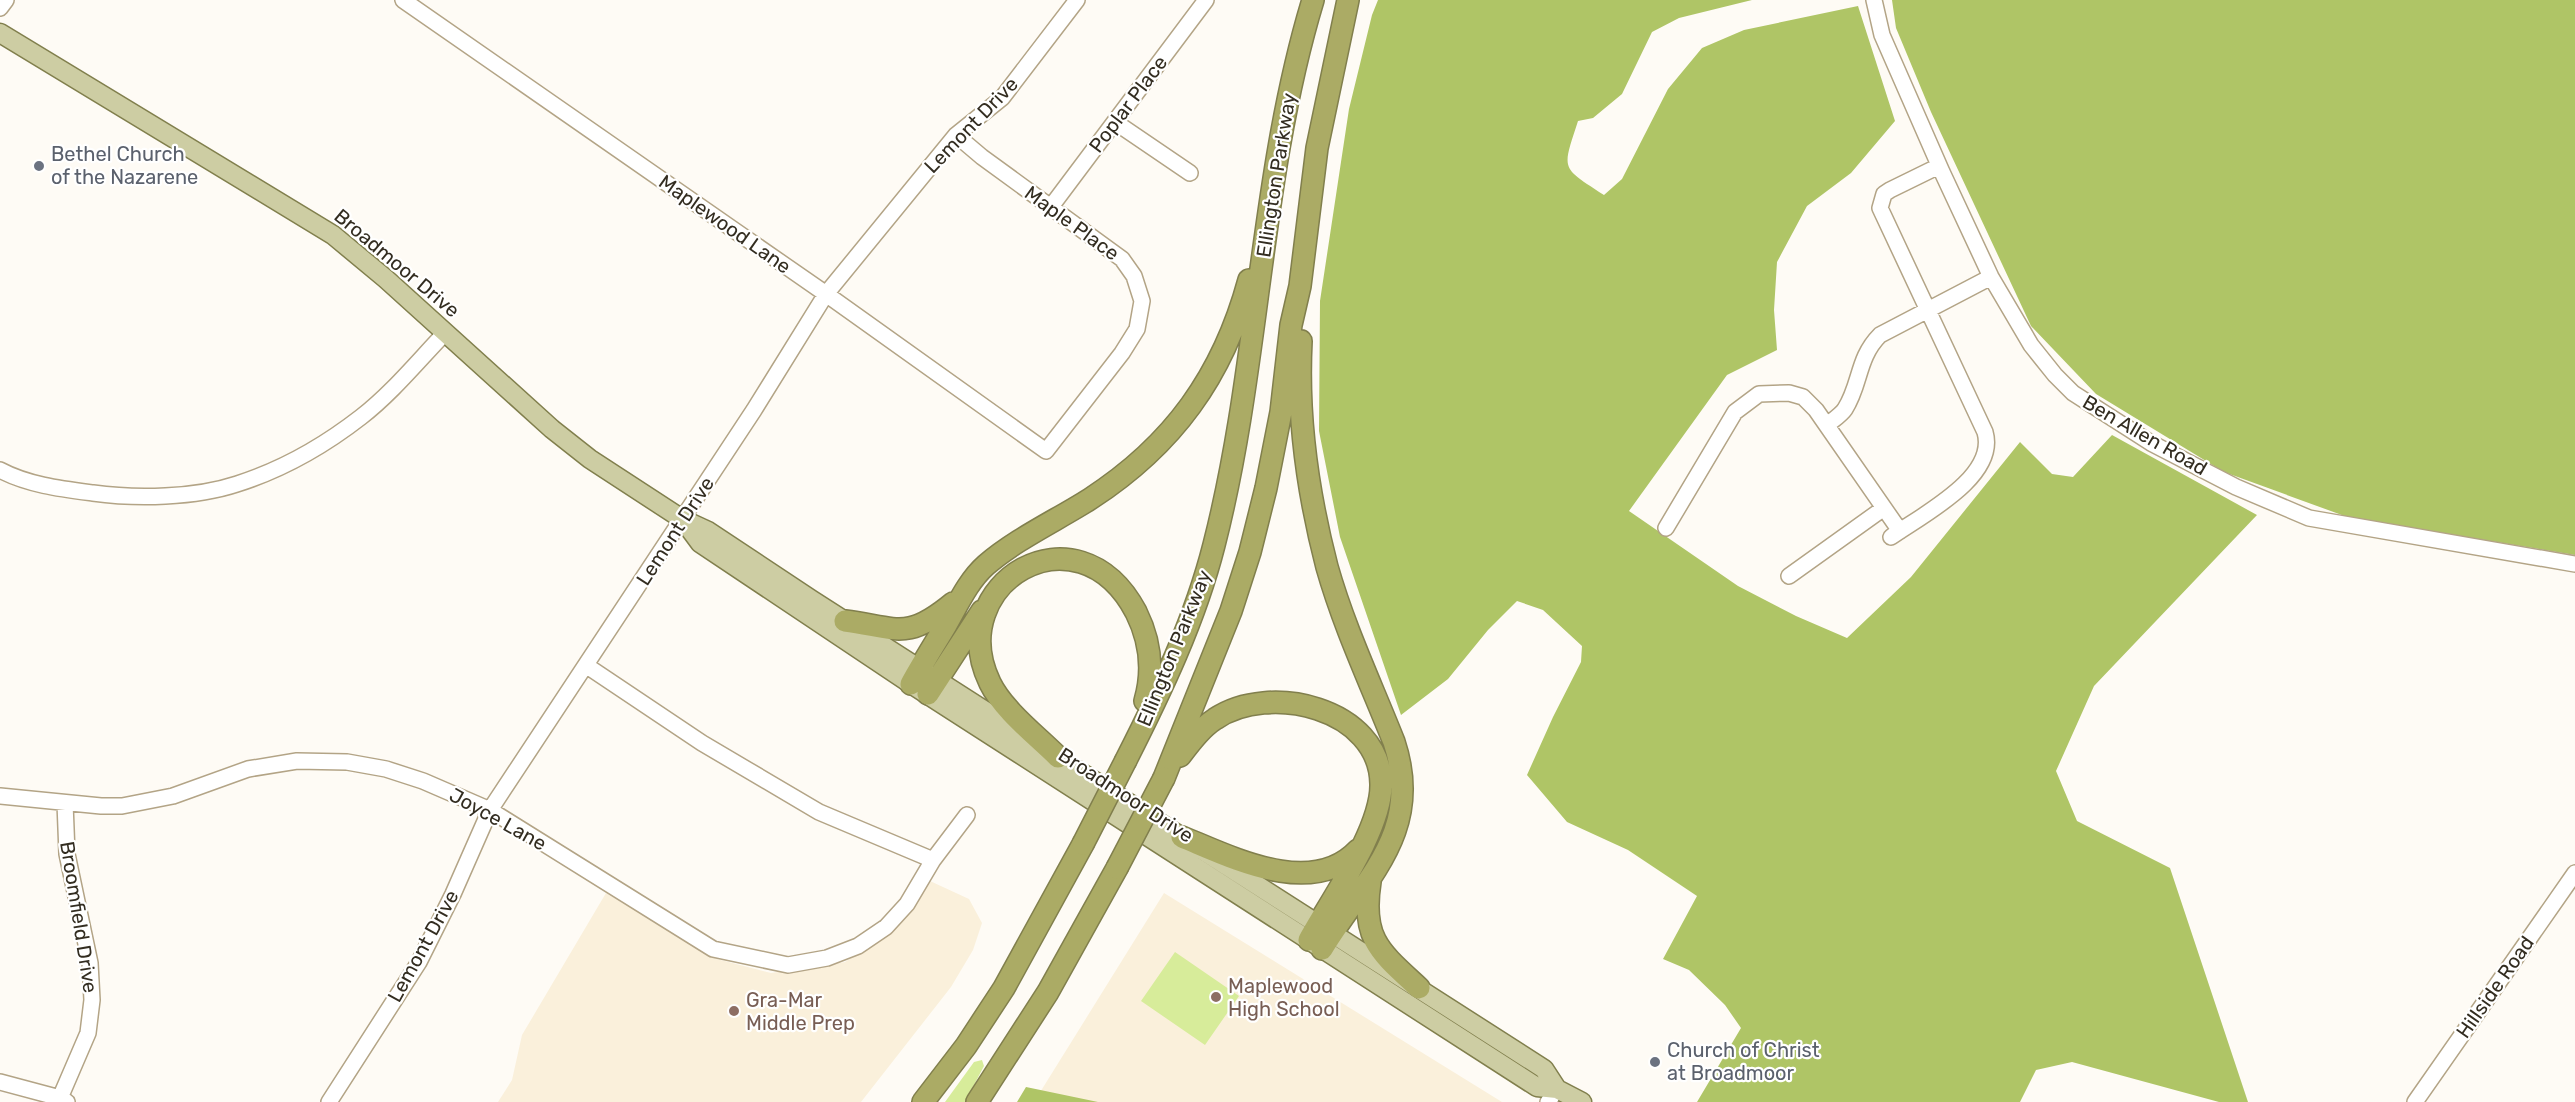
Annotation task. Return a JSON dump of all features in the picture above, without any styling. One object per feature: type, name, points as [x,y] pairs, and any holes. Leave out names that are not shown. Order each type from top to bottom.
[{"type":"highway","name":"Ellington Parkway","points":[[923,1102],[966,1046],[1004,988],[1083,844],[1126,759],[1199,598],[1214,546],[1246,388],[1267,212],[1287,97],[1313,0]]},
{"type":"highway","name":"Ellington Parkway","points":[[977,1102],[1048,992],[1164,778],[1219,645],[1248,560],[1276,440],[1291,325],[1300,286],[1317,148],[1348,0]]},
{"type":"highway","points":[[924,681],[961,597],[986,565],[1126,473],[1161,443],[1185,416],[1198,397],[1228,341],[1242,304],[1267,212]]},
{"type":"highway","points":[[1300,286],[1301,412],[1313,503],[1337,597],[1394,742],[1402,773],[1403,803],[1389,848],[1372,876],[1320,937]]},
{"type":"highway","points":[[924,681],[994,594],[1011,577],[1031,564],[1046,559],[1079,560],[1093,566],[1116,584],[1140,620],[1145,634],[1151,671],[1149,688],[1126,759]]},
{"type":"highway","points":[[994,594],[983,618],[980,643],[986,673],[999,697],[1058,757]]},
{"type":"highway","points":[[845,621],[887,629],[913,628],[929,621],[961,597]]},
{"type":"highway","points":[[1164,778],[1190,743],[1216,718],[1246,706],[1263,704],[1298,704],[1314,708],[1347,724],[1365,742],[1379,768],[1381,782],[1379,809],[1370,834],[1353,856],[1323,869],[1292,873],[1265,869],[1182,837]]},
{"type":"highway","points":[[1320,937],[1362,845]]},
{"type":"highway","points":[[1372,876],[1367,916],[1375,943],[1382,954],[1419,988]]},
{"type":"main road","name":"Broadmoor Drive","points":[[0,33],[333,235],[552,429],[626,484],[682,519],[708,531],[845,621],[924,681],[1058,757],[1182,837],[1320,937],[1537,1087],[1553,1095],[1582,1102]]},
{"type":"main road","name":"Broadmoor Drive","points":[[682,519],[700,543],[924,681],[1320,937],[1419,988],[1544,1069],[1553,1095]]},
{"type":"street","points":[[0,8],[6,0]]},
{"type":"street","name":"Maplewood Lane","points":[[403,0],[826,294],[1046,451]]},
{"type":"street","name":"Lemont Drive","points":[[329,1102],[419,962],[453,894],[490,810],[587,666],[826,294],[956,135],[1002,98],[1077,0]]},
{"type":"street","name":"Poplar Place","points":[[1050,208],[1206,0]]},
{"type":"street","name":"Ben Allen Road","points":[[1874,0],[1882,35],[1939,166],[1991,277],[2031,345],[2073,393],[2151,443],[2236,487],[2309,518],[2575,564]]},
{"type":"street","points":[[1115,122],[1190,173]]},
{"type":"street","name":"Maple Place","points":[[956,135],[1050,208],[1122,259],[1134,276],[1142,301],[1137,329],[1127,345],[1046,451]]},
{"type":"street","points":[[1666,528],[1735,412],[1759,394],[1789,393],[1803,398],[1827,425],[1884,508],[1896,534],[1972,477],[1984,460],[1987,447],[1985,432],[1880,208],[1880,201],[1890,190],[1939,166]]},
{"type":"street","points":[[1827,425],[1844,411],[1863,357],[1870,345],[1886,330],[1991,277]]},
{"type":"street","points":[[0,471],[11,477],[56,488],[112,496],[177,495],[237,484],[298,457],[332,438],[363,415],[399,382],[445,333]]},
{"type":"street","points":[[1789,576],[1884,508]]},
{"type":"street","points":[[587,666],[702,743],[819,812],[933,860]]},
{"type":"street","name":"Joyce Lane","points":[[0,796],[122,806],[172,796],[248,769],[297,761],[347,762],[386,769],[423,781],[490,810],[713,949],[788,965],[827,958],[848,950],[886,927],[907,904],[933,860],[968,815]]},
{"type":"street","name":"Broomfield Drive","points":[[63,1100],[88,1033],[92,1000],[90,963],[67,854],[65,803]]},
{"type":"street","name":"Hillside Road","points":[[2415,1102],[2575,873]]},
{"type":"street","points":[[0,1082],[63,1100]]},
{"type":"shaded area","name":"Gra-Mar Middle Prep","points":[[930,881],[969,899],[982,923],[973,950],[951,987],[861,1102],[498,1102],[512,1080],[522,1035],[606,893],[717,959],[771,973],[845,962],[905,916]]},
{"type":"shaded area","name":"Maplewood High School","points":[[1164,893],[1502,1102],[1034,1102]]},
{"type":"green space","points":[[1378,0],[1752,0],[1679,18],[1652,32],[1622,94],[1593,118],[1578,121],[1569,150],[1568,166],[1579,178],[1604,195],[1622,179],[1668,89],[1702,48],[1744,30],[1858,6],[1895,121],[1851,173],[1807,206],[1777,262],[1774,310],[1777,350],[1727,375],[1629,511],[1738,586],[1796,616],[1847,638],[1911,577],[2020,442],[2052,474],[2073,477],[2112,435],[2257,515],[2094,686],[2056,771],[2077,821],[2170,868],[2248,1102],[2219,1102],[2072,1062],[2036,1070],[2020,1102],[1697,1102],[1741,1028],[1725,1005],[1689,970],[1663,959],[1697,896],[1628,850],[1567,822],[1527,775],[1581,662],[1582,646],[1543,610],[1517,601],[1488,630],[1448,679],[1401,715],[1340,537],[1319,431],[1320,301],[1349,109],[1372,15]]},
{"type":"green space","points":[[1892,0],[2575,0],[2575,555],[2350,518],[2224,472],[2096,394],[2031,326],[1931,112],[1896,28]]},
{"type":"green space","points":[[1175,952],[1239,996],[1205,1045],[1141,1001]]},
{"type":"green space","points":[[982,1060],[984,1066],[965,1102],[945,1102],[974,1062]]},
{"type":"green space","points":[[1026,1087],[1098,1102],[1017,1102]]},
{"type":"place","name":"Bethel Church of the Nazarene","points":[[39,166]]},
{"type":"place","name":"Maplewood High School","points":[[1216,997]]},
{"type":"place","name":"Gra-Mar Middle Prep","points":[[734,1011]]},
{"type":"place","name":"Church of Christ at Broadmoor","points":[[1655,1062]]}]
